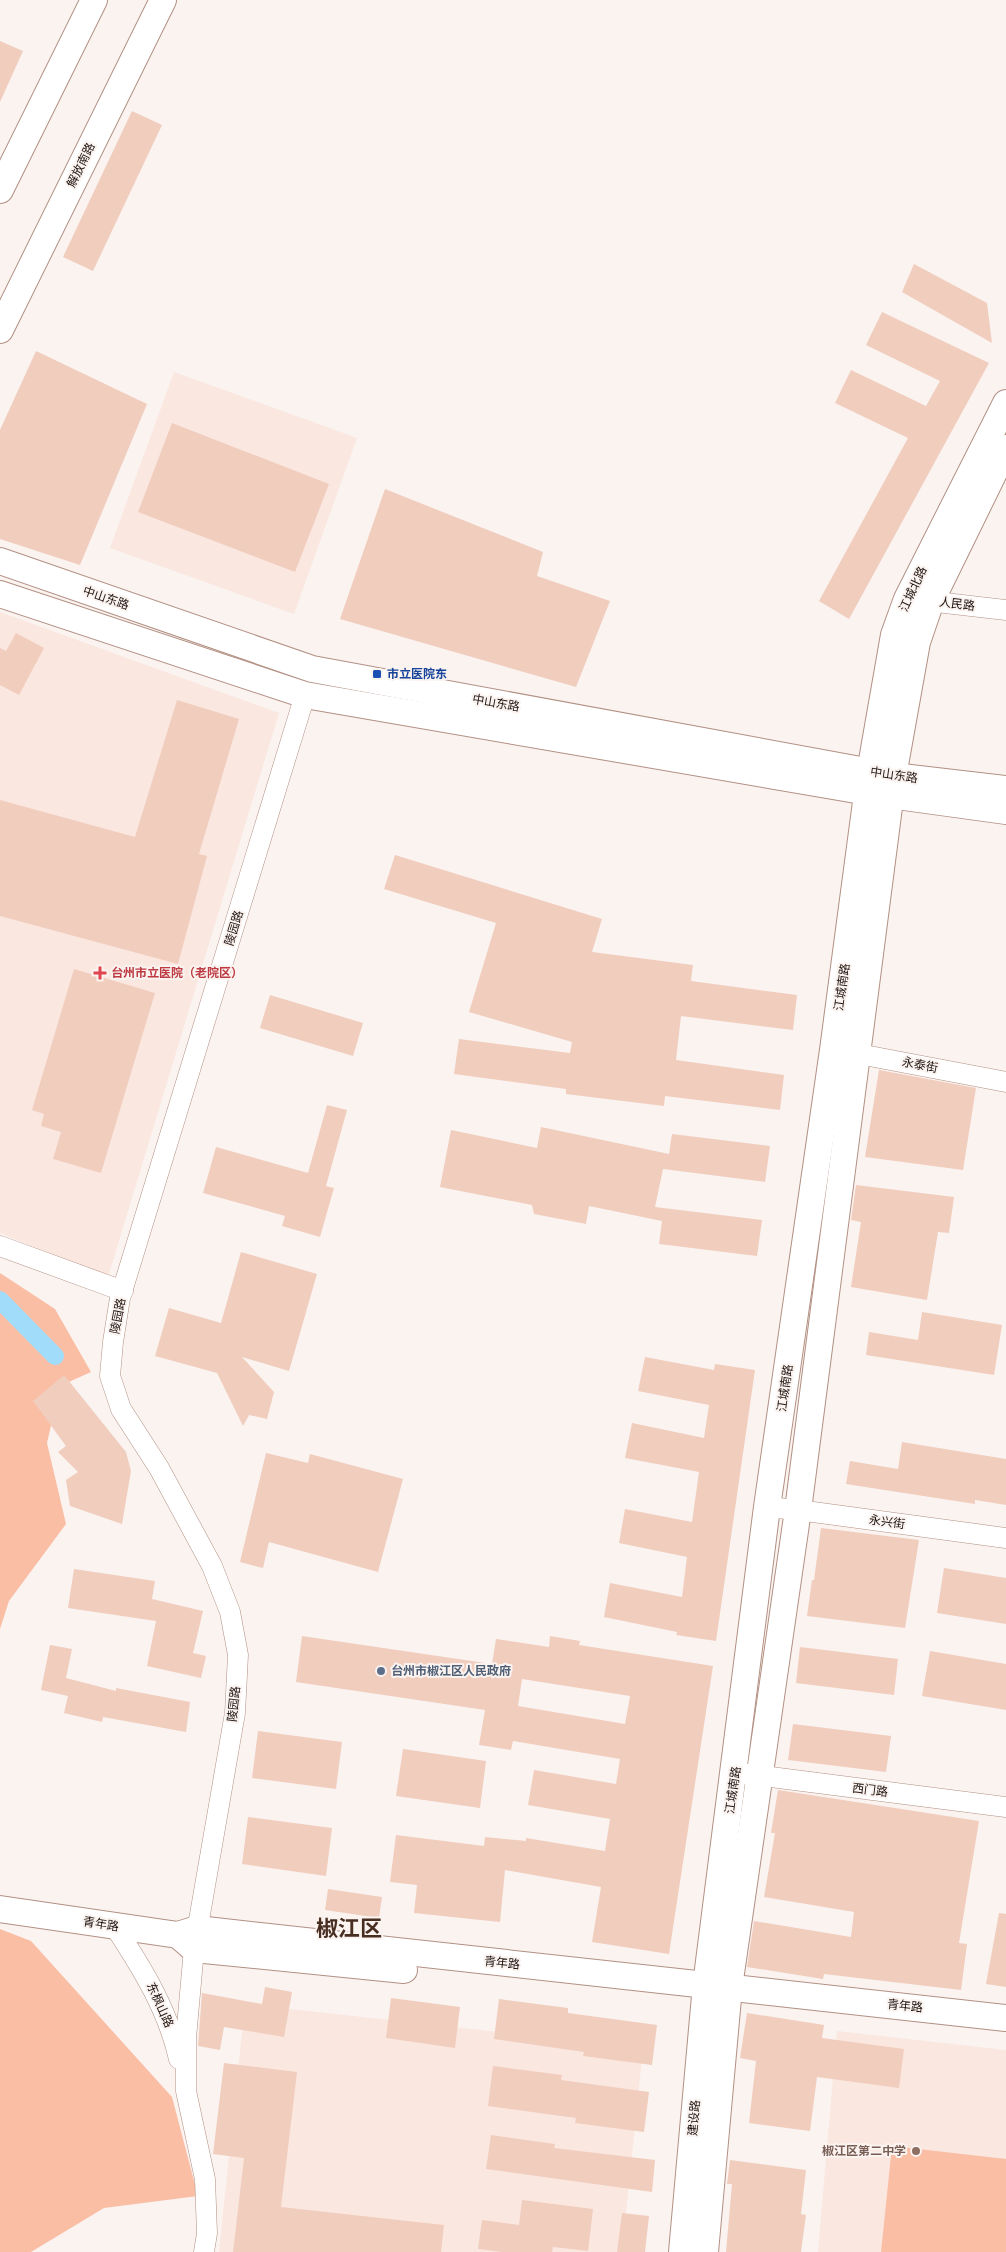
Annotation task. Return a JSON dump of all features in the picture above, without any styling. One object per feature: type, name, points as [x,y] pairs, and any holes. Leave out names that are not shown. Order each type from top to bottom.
[{"type":"main road","points":[[0,190],[94,0]]},
{"type":"main road","name":"解放南路","points":[[0,330],[163,0]]},
{"type":"main road","name":"江城北路","points":[[881,784],[917,642],[919,600],[1006,403]]},
{"type":"main road","name":"江城北路","points":[[919,600],[1006,448]]},
{"type":"main road","name":"中山东路","points":[[0,561],[312,669],[1006,811]]},
{"type":"main road","name":"中山东路","points":[[0,594],[305,695],[881,784],[1006,789]]},
{"type":"main road","name":"江城南路","points":[[717,1993],[747,1774],[798,1510],[845,1052],[881,784]]},
{"type":"main road","name":"江城南路","points":[[747,1774],[767,1507],[845,1052]]},
{"type":"main road","name":"青年路","points":[[0,1909],[190,1938],[717,1993],[1006,2018]]},
{"type":"main road","points":[[717,1993],[1006,2034]]},
{"type":"main road","name":"建设路","points":[[682,2252],[717,1993]]},
{"type":"main road","name":"建设路","points":[[705,2252],[717,1993]]},
{"type":"street","name":"人民路","points":[[919,600],[1006,610]]},
{"type":"street","name":"陵园路","points":[[190,1938],[234,1713],[238,1655],[230,1612],[212,1566],[159,1468],[120,1409],[110,1376],[113,1342],[123,1291],[305,695]]},
{"type":"street","name":"永泰街","points":[[845,1052],[1006,1082]]},
{"type":"street","points":[[0,1246],[123,1291]]},
{"type":"street","name":"永兴街","points":[[767,1507],[1006,1538]]},
{"type":"street","name":"西门路","points":[[747,1774],[1006,1807]]},
{"type":"street","name":"东枫山路","points":[[115,1926],[147,1976],[174,2036],[205,2179],[207,2233],[204,2252]]},
{"type":"street","name":"东枫山路","points":[[186,2091],[190,1938]]},
{"type":"shaded area","points":[[174,372],[357,438],[294,614],[110,548]]},
{"type":"shaded area","name":"台州市立医院（老院区）","points":[[0,612],[279,713],[108,1277],[0,1233]]},
{"type":"shaded area","points":[[0,1273],[55,1309],[91,1372],[60,1386],[47,1443],[66,1524],[9,1601],[0,1629]]},
{"type":"shaded area","points":[[0,1929],[31,1941],[172,2097],[198,2196],[104,2208],[31,2252],[0,2252]]},
{"type":"shaded area","points":[[245,2004],[643,2048],[622,2252],[219,2252]]},
{"type":"shaded area","name":"椒江区第二中学","points":[[837,2031],[1006,2050],[1006,2252],[818,2252]]},
{"type":"shaded area","points":[[892,2146],[1006,2159],[1006,2252],[881,2252]]},
{"type":"building","points":[[0,41],[23,51],[0,102]]},
{"type":"building","points":[[132,111],[162,125],[93,271],[63,257]]},
{"type":"building","points":[[914,264],[987,303],[992,343],[902,292]]},
{"type":"building","points":[[882,312],[989,363],[849,619],[819,601],[908,438],[835,403],[851,370],[926,406],[940,381],[866,345]]},
{"type":"building","points":[[36,351],[147,404],[80,565],[0,539],[0,430]]},
{"type":"building","points":[[172,423],[329,484],[295,572],[138,512]]},
{"type":"building","points":[[385,489],[543,552],[537,576],[610,601],[576,687],[340,619]]},
{"type":"building","points":[[16,633],[44,648],[19,695],[0,685],[0,648],[6,651]]},
{"type":"building","points":[[177,700],[239,719],[199,854],[207,856],[178,964],[0,916],[0,800],[135,837]]},
{"type":"building","points":[[395,855],[602,919],[592,952],[693,965],[691,981],[797,995],[793,1030],[681,1016],[676,1060],[784,1075],[780,1110],[665,1096],[664,1106],[566,1094],[566,1089],[454,1074],[459,1039],[570,1053],[572,1042],[469,1012],[496,923],[384,889]]},
{"type":"building","points":[[74,969],[155,993],[101,1173],[53,1159],[61,1132],[41,1126],[44,1114],[32,1110]]},
{"type":"building","points":[[270,995],[363,1023],[353,1056],[260,1028]]},
{"type":"building","points":[[879,1070],[976,1088],[963,1170],[865,1157]]},
{"type":"building","points":[[327,1105],[347,1110],[326,1186],[334,1188],[320,1237],[282,1226],[285,1216],[203,1193],[216,1147],[308,1173]]},
{"type":"building","points":[[541,1127],[669,1154],[672,1134],[770,1146],[765,1182],[663,1169],[655,1207],[762,1220],[757,1256],[659,1244],[662,1221],[589,1206],[586,1224],[534,1214],[532,1205],[440,1187],[451,1130],[537,1148]]},
{"type":"building","points":[[856,1185],[954,1197],[949,1233],[938,1232],[927,1300],[851,1287],[861,1222],[851,1220]]},
{"type":"building","points":[[241,1252],[317,1274],[289,1371],[242,1357],[274,1392],[267,1419],[249,1415],[243,1426],[217,1373],[155,1356],[169,1308],[221,1323]]},
{"type":"building","points":[[922,1312],[1002,1325],[994,1375],[866,1355],[869,1332],[918,1340]]},
{"type":"building","points":[[645,1357],[714,1370],[715,1364],[755,1370],[716,1641],[676,1635],[677,1632],[604,1617],[610,1583],[682,1597],[687,1557],[619,1543],[625,1509],[692,1522],[699,1472],[625,1458],[632,1423],[704,1438],[709,1405],[638,1391]]},
{"type":"building","points":[[64,1375],[126,1452],[131,1471],[122,1524],[70,1506],[66,1480],[78,1472],[58,1452],[66,1446],[33,1401]]},
{"type":"building","points":[[902,1442],[1006,1459],[1006,1505],[975,1500],[975,1504],[846,1484],[850,1461],[898,1469]]},
{"type":"building","points":[[266,1453],[308,1463],[310,1454],[403,1479],[378,1572],[269,1542],[263,1568],[240,1562]]},
{"type":"building","points":[[821,1528],[919,1540],[905,1628],[807,1616]]},
{"type":"building","points":[[944,1568],[1006,1578],[1006,1624],[937,1613]]},
{"type":"building","points":[[74,1569],[155,1581],[152,1599],[203,1611],[193,1653],[206,1656],[201,1678],[147,1666],[156,1621],[68,1608]]},
{"type":"building","points":[[302,1636],[492,1664],[496,1639],[549,1647],[550,1636],[580,1641],[579,1645],[713,1666],[669,1954],[592,1942],[601,1887],[505,1870],[500,1922],[414,1913],[417,1885],[390,1882],[396,1835],[484,1846],[485,1837],[526,1841],[526,1838],[605,1851],[610,1819],[528,1805],[534,1770],[616,1784],[620,1759],[513,1741],[511,1750],[479,1745],[485,1710],[296,1682]],"holes":[[[522,1679],[630,1696],[625,1724],[518,1706]]]},
{"type":"building","points":[[50,1645],[72,1649],[66,1678],[116,1691],[116,1688],[190,1702],[186,1732],[103,1717],[102,1722],[64,1713],[68,1696],[41,1690]]},
{"type":"building","points":[[800,1647],[898,1659],[894,1695],[796,1683]]},
{"type":"building","points":[[930,1651],[1006,1664],[1006,1710],[922,1696]]},
{"type":"building","points":[[793,1724],[891,1736],[886,1772],[788,1760]]},
{"type":"building","points":[[258,1731],[342,1742],[336,1789],[252,1778]]},
{"type":"building","points":[[403,1749],[486,1761],[480,1808],[396,1796]]},
{"type":"building","points":[[778,1790],[979,1821],[959,1943],[967,1944],[961,1990],[824,1974],[823,1979],[747,1967],[754,1921],[851,1937],[854,1912],[764,1897],[775,1833],[771,1833]]},
{"type":"building","points":[[248,1817],[332,1828],[326,1876],[242,1864]]},
{"type":"building","points":[[328,1889],[382,1897],[379,1918],[325,1910]]},
{"type":"building","points":[[999,1913],[1006,1914],[1006,1987],[986,1984]]},
{"type":"building","points":[[265,1987],[292,1992],[284,2037],[224,2027],[220,2050],[198,2046],[202,1993],[262,2004]]},
{"type":"building","points":[[391,1998],[460,2007],[455,2048],[386,2038]]},
{"type":"building","points":[[499,1999],[568,2008],[568,2013],[657,2025],[652,2065],[583,2056],[584,2052],[494,2039]]},
{"type":"building","points":[[747,2013],[824,2025],[822,2038],[904,2049],[899,2088],[817,2077],[810,2131],[749,2123],[756,2061],[740,2058]]},
{"type":"building","points":[[224,2063],[297,2072],[281,2207],[444,2225],[441,2252],[233,2252],[244,2158],[213,2154]]},
{"type":"building","points":[[493,2066],[562,2075],[561,2080],[649,2092],[644,2132],[575,2123],[576,2118],[488,2106]]},
{"type":"building","points":[[491,2135],[555,2144],[554,2148],[655,2160],[652,2192],[486,2169]]},
{"type":"building","points":[[730,2160],[806,2170],[801,2214],[806,2215],[801,2252],[726,2252],[732,2184],[727,2184]]},
{"type":"building","points":[[522,2200],[593,2209],[588,2251],[553,2247],[552,2252],[502,2252],[478,2249],[482,2220],[519,2225]]},
{"type":"building","points":[[622,2213],[649,2216],[645,2252],[617,2252]]},
{"type":"waterway","points":[[0,1300],[55,1356]]},
{"type":"place","name":"市立医院东","points":[[377,674]]},
{"type":"place","name":"台州市立医院（老院区）","points":[[100,973]]},
{"type":"place","name":"台州市椒江区人民政府","points":[[381,1671]]},
{"type":"place","name":"椒江区第二中学","points":[[916,2151]]},
{"type":"district","name":"椒江区","points":[[349,1928]]}]
